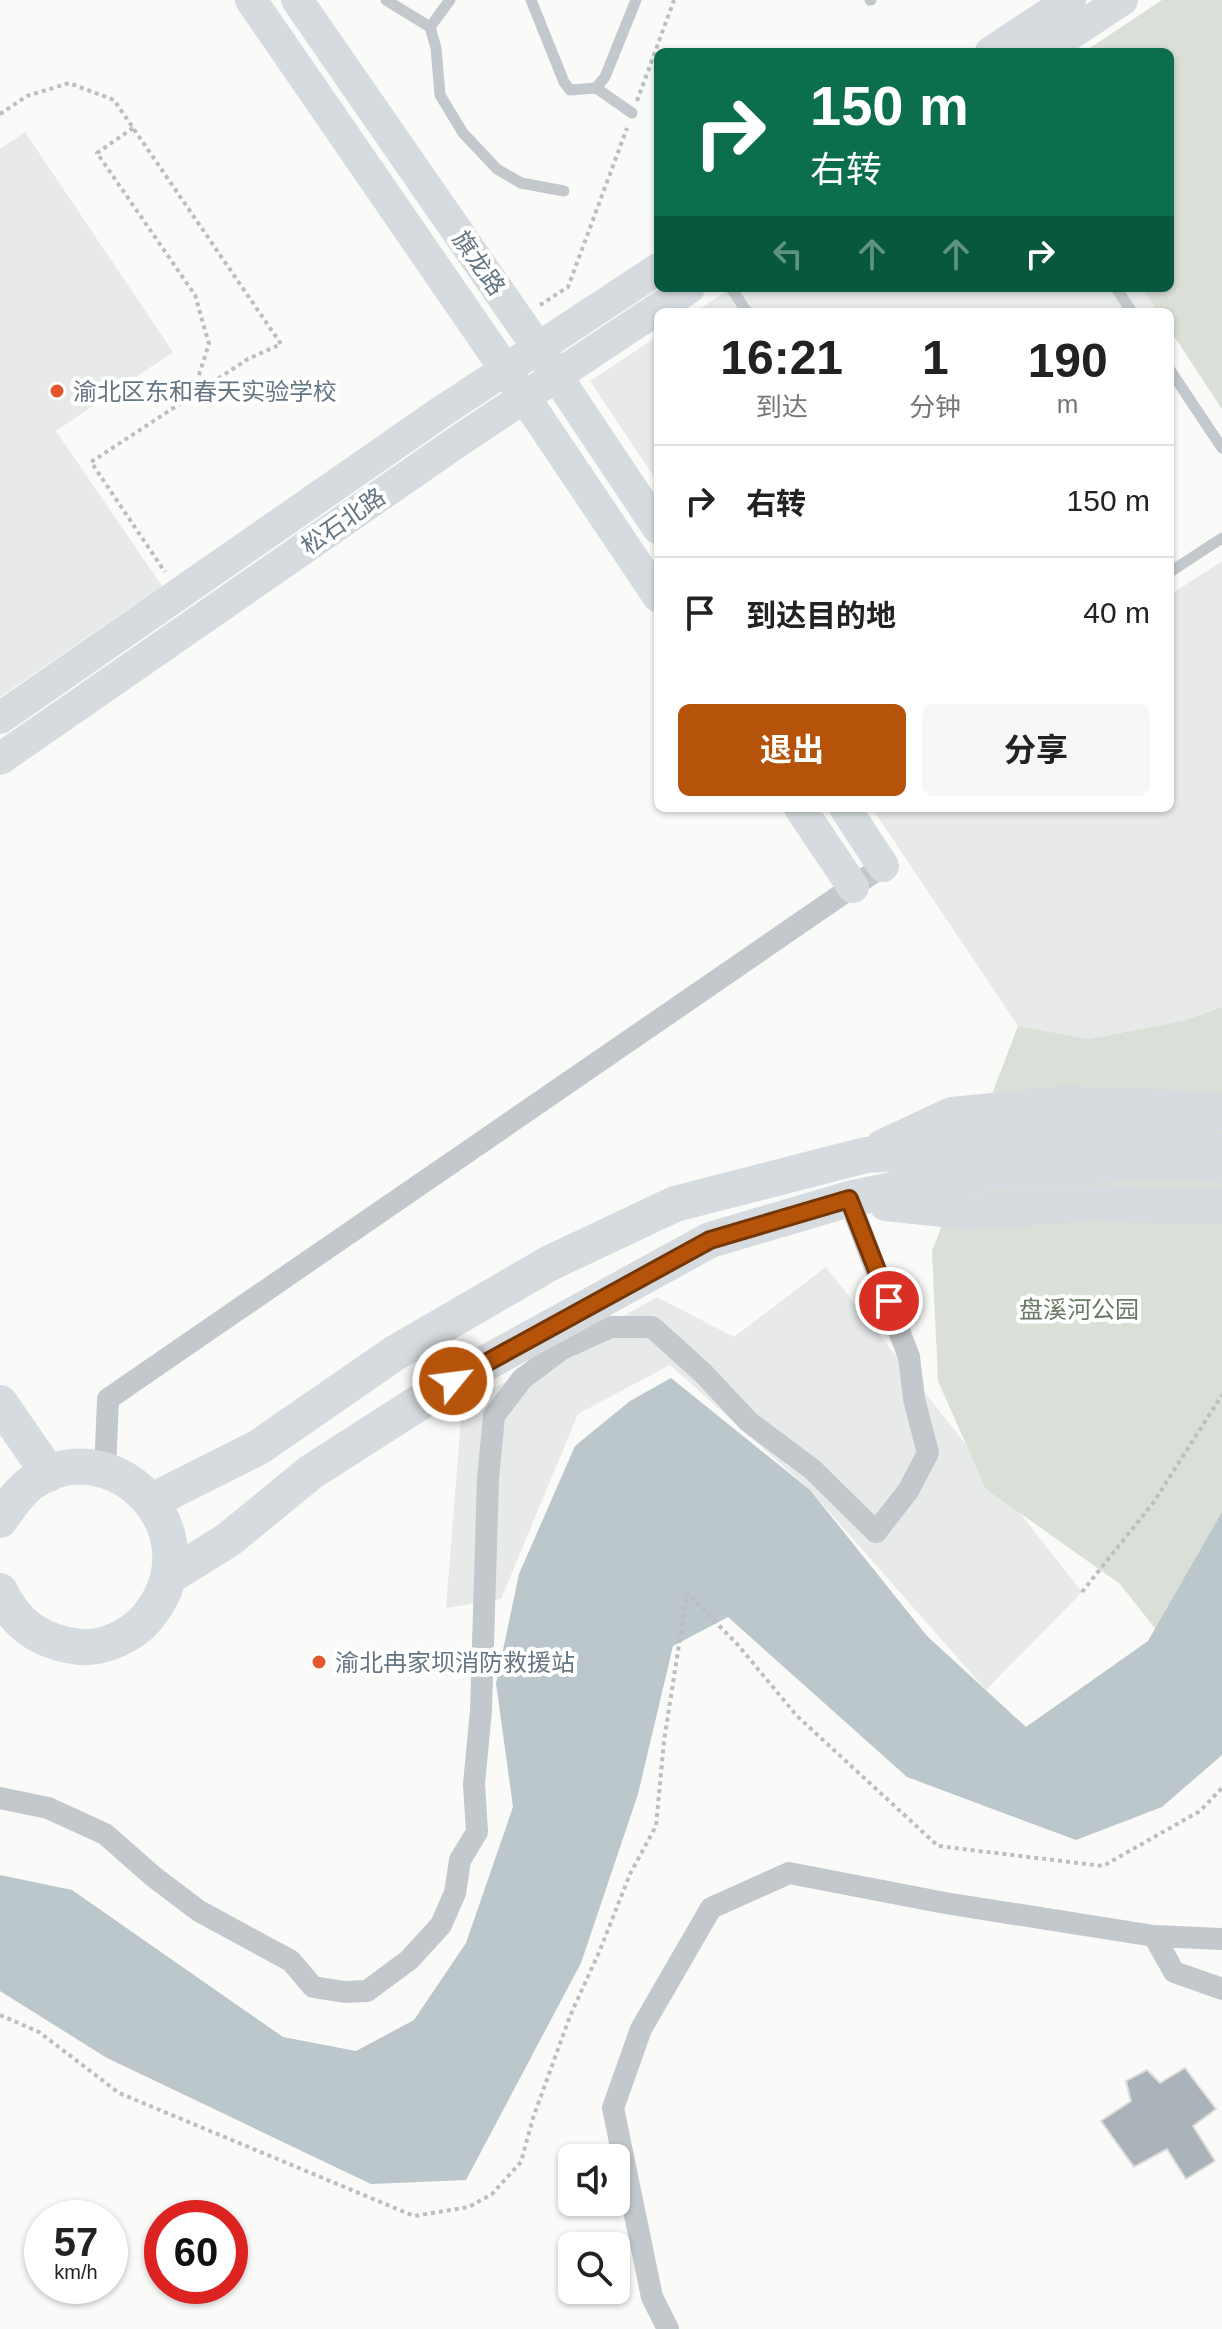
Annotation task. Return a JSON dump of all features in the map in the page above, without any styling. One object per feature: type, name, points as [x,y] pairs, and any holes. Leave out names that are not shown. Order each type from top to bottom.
[{"type":"main road","points":[[251,0],[654,590]]},
{"type":"main road","name":"旗龙路","points":[[297,0],[538,348],[654,522]]},
{"type":"main road","points":[[998,48],[1070,8],[1122,0]]},
{"type":"main road","points":[[1045,48],[1070,8]]},
{"type":"main road","name":"松石北路","points":[[0,718],[505,370],[654,272]]},
{"type":"main road","name":"松石北路","points":[[664,308],[686,294]]},
{"type":"main road","name":"松石北路","points":[[0,759],[460,440],[654,314]]},
{"type":"main road","points":[[803,812],[853,887]]},
{"type":"main road","points":[[848,812],[883,866]]},
{"type":"main road","points":[[152,1501],[259,1447],[395,1353],[550,1263],[675,1204],[866,1155],[952,1115],[1064,1104],[1222,1112]]},
{"type":"main road","points":[[866,1155],[956,1150],[1052,1134],[1143,1135],[1222,1143]]},
{"type":"main road","points":[[170,1576],[228,1540],[311,1472],[453,1381],[710,1240],[849,1199],[970,1174],[1173,1160],[1222,1165]]},
{"type":"main road","points":[[849,1199],[971,1212],[1086,1203],[1222,1207]]},
{"type":"main road","points":[[0,1403],[49,1474]]},
{"type":"main road","points":[[0,1591],[9,1609],[30,1631],[56,1644],[85,1647],[115,1641],[140,1626],[159,1604],[170,1576],[171,1550],[165,1524],[152,1501],[131,1482],[105,1471],[77,1468],[49,1474],[5,1497]]},
{"type":"street","points":[[105,1471],[108,1399],[883,866]]},
{"type":"street","points":[[0,1798],[48,1808],[105,1834],[199,1911],[291,1961],[313,1987],[345,1992],[367,1991],[409,1960],[441,1925],[455,1893],[460,1860],[477,1832],[474,1784],[481,1710],[488,1479],[494,1416],[522,1379],[562,1349],[611,1327],[652,1327],[703,1373],[749,1422],[812,1469],[876,1532],[908,1491],[928,1453],[914,1399],[909,1357],[849,1199]]},
{"type":"street","points":[[668,2329],[652,2297],[613,2108],[641,2029],[711,1908],[789,1873],[945,1903],[1154,1936],[1222,1939]]},
{"type":"street","points":[[1154,1936],[1174,1972],[1222,1989]]},
{"type":"lane","points":[[386,0],[430,27],[436,48],[440,95],[463,133],[497,169],[521,183],[564,191]]},
{"type":"lane","points":[[430,27],[450,0]]},
{"type":"lane","points":[[531,0],[570,90],[596,88],[632,113]]},
{"type":"lane","points":[[596,88],[605,77],[636,0]]},
{"type":"lane","points":[[1174,376],[1222,448]]},
{"type":"lane","points":[[1174,569],[1222,538]]},
{"type":"path","points":[[656,48],[674,0]]},
{"type":"path","points":[[518,320],[568,287],[654,54]]},
{"type":"path","points":[[0,114],[27,96],[69,83],[114,100],[281,344],[248,359],[91,462],[180,593]]},
{"type":"path","points":[[133,128],[97,153],[195,295],[209,344],[192,396]]},
{"type":"path","points":[[1082,1592],[1153,1503],[1222,1395]]},
{"type":"path","points":[[0,2015],[39,2032],[119,2093],[414,2216],[469,2207],[492,2194],[521,2162],[533,2118],[570,2016],[630,1874],[656,1826],[664,1741],[687,1593],[738,1645],[797,1716],[938,1846],[1103,1866],[1200,1811],[1222,1788]]},
{"type":"shaded area","name":"渝北区东和春天实验学校","points":[[25,132],[173,352],[56,431],[162,586],[0,697],[0,149]]},
{"type":"shaded area","points":[[725,292],[1145,292],[1155,308],[701,308]]},
{"type":"shaded area","points":[[654,339],[654,477],[590,381]]},
{"type":"shaded area","points":[[1222,561],[1222,1007],[1183,1021],[1087,1039],[1018,1026],[875,812],[1174,812],[1174,592]]},
{"type":"shaded area","points":[[826,1267],[1082,1592],[986,1690],[810,1490],[670,1365],[578,1414],[501,1599],[446,1608],[462,1406],[657,1297],[734,1337]]},
{"type":"shaded area","points":[[671,1378],[810,1490],[927,1636],[1026,1727],[1148,1641],[1222,1512],[1222,1755],[1162,1807],[1076,1840],[907,1777],[728,1617],[673,1646],[638,1794],[581,1963],[466,2180],[371,2184],[107,2058],[0,1991],[0,1875],[72,1890],[283,2037],[356,2051],[414,2020],[466,1943],[513,1807],[496,1683],[519,1574],[575,1446],[630,1401]]},
{"type":"green space","points":[[1162,0],[1222,0],[1222,409],[1174,336],[1174,308],[1155,308],[1145,292],[1174,292],[1174,48],[1090,48]]},
{"type":"green space","name":"盘溪河公园","points":[[1222,1007],[1222,1713],[1120,1584],[986,1489],[938,1381],[932,1251],[1018,1026],[1088,1039],[1183,1021]]},
{"type":"building","points":[[1185,2068],[1216,2109],[1193,2126],[1215,2161],[1186,2179],[1167,2149],[1134,2167],[1101,2121],[1131,2101],[1126,2081],[1147,2070],[1160,2083]]},
{"type":"place","name":"渝北区东和春天实验学校","points":[[57,391]]},
{"type":"place","name":"渝北冉家坝消防救援站","points":[[319,1662]]},
{"type":"route","points":[[453,1381],[710,1240],[849,1199],[889,1301]]}]
